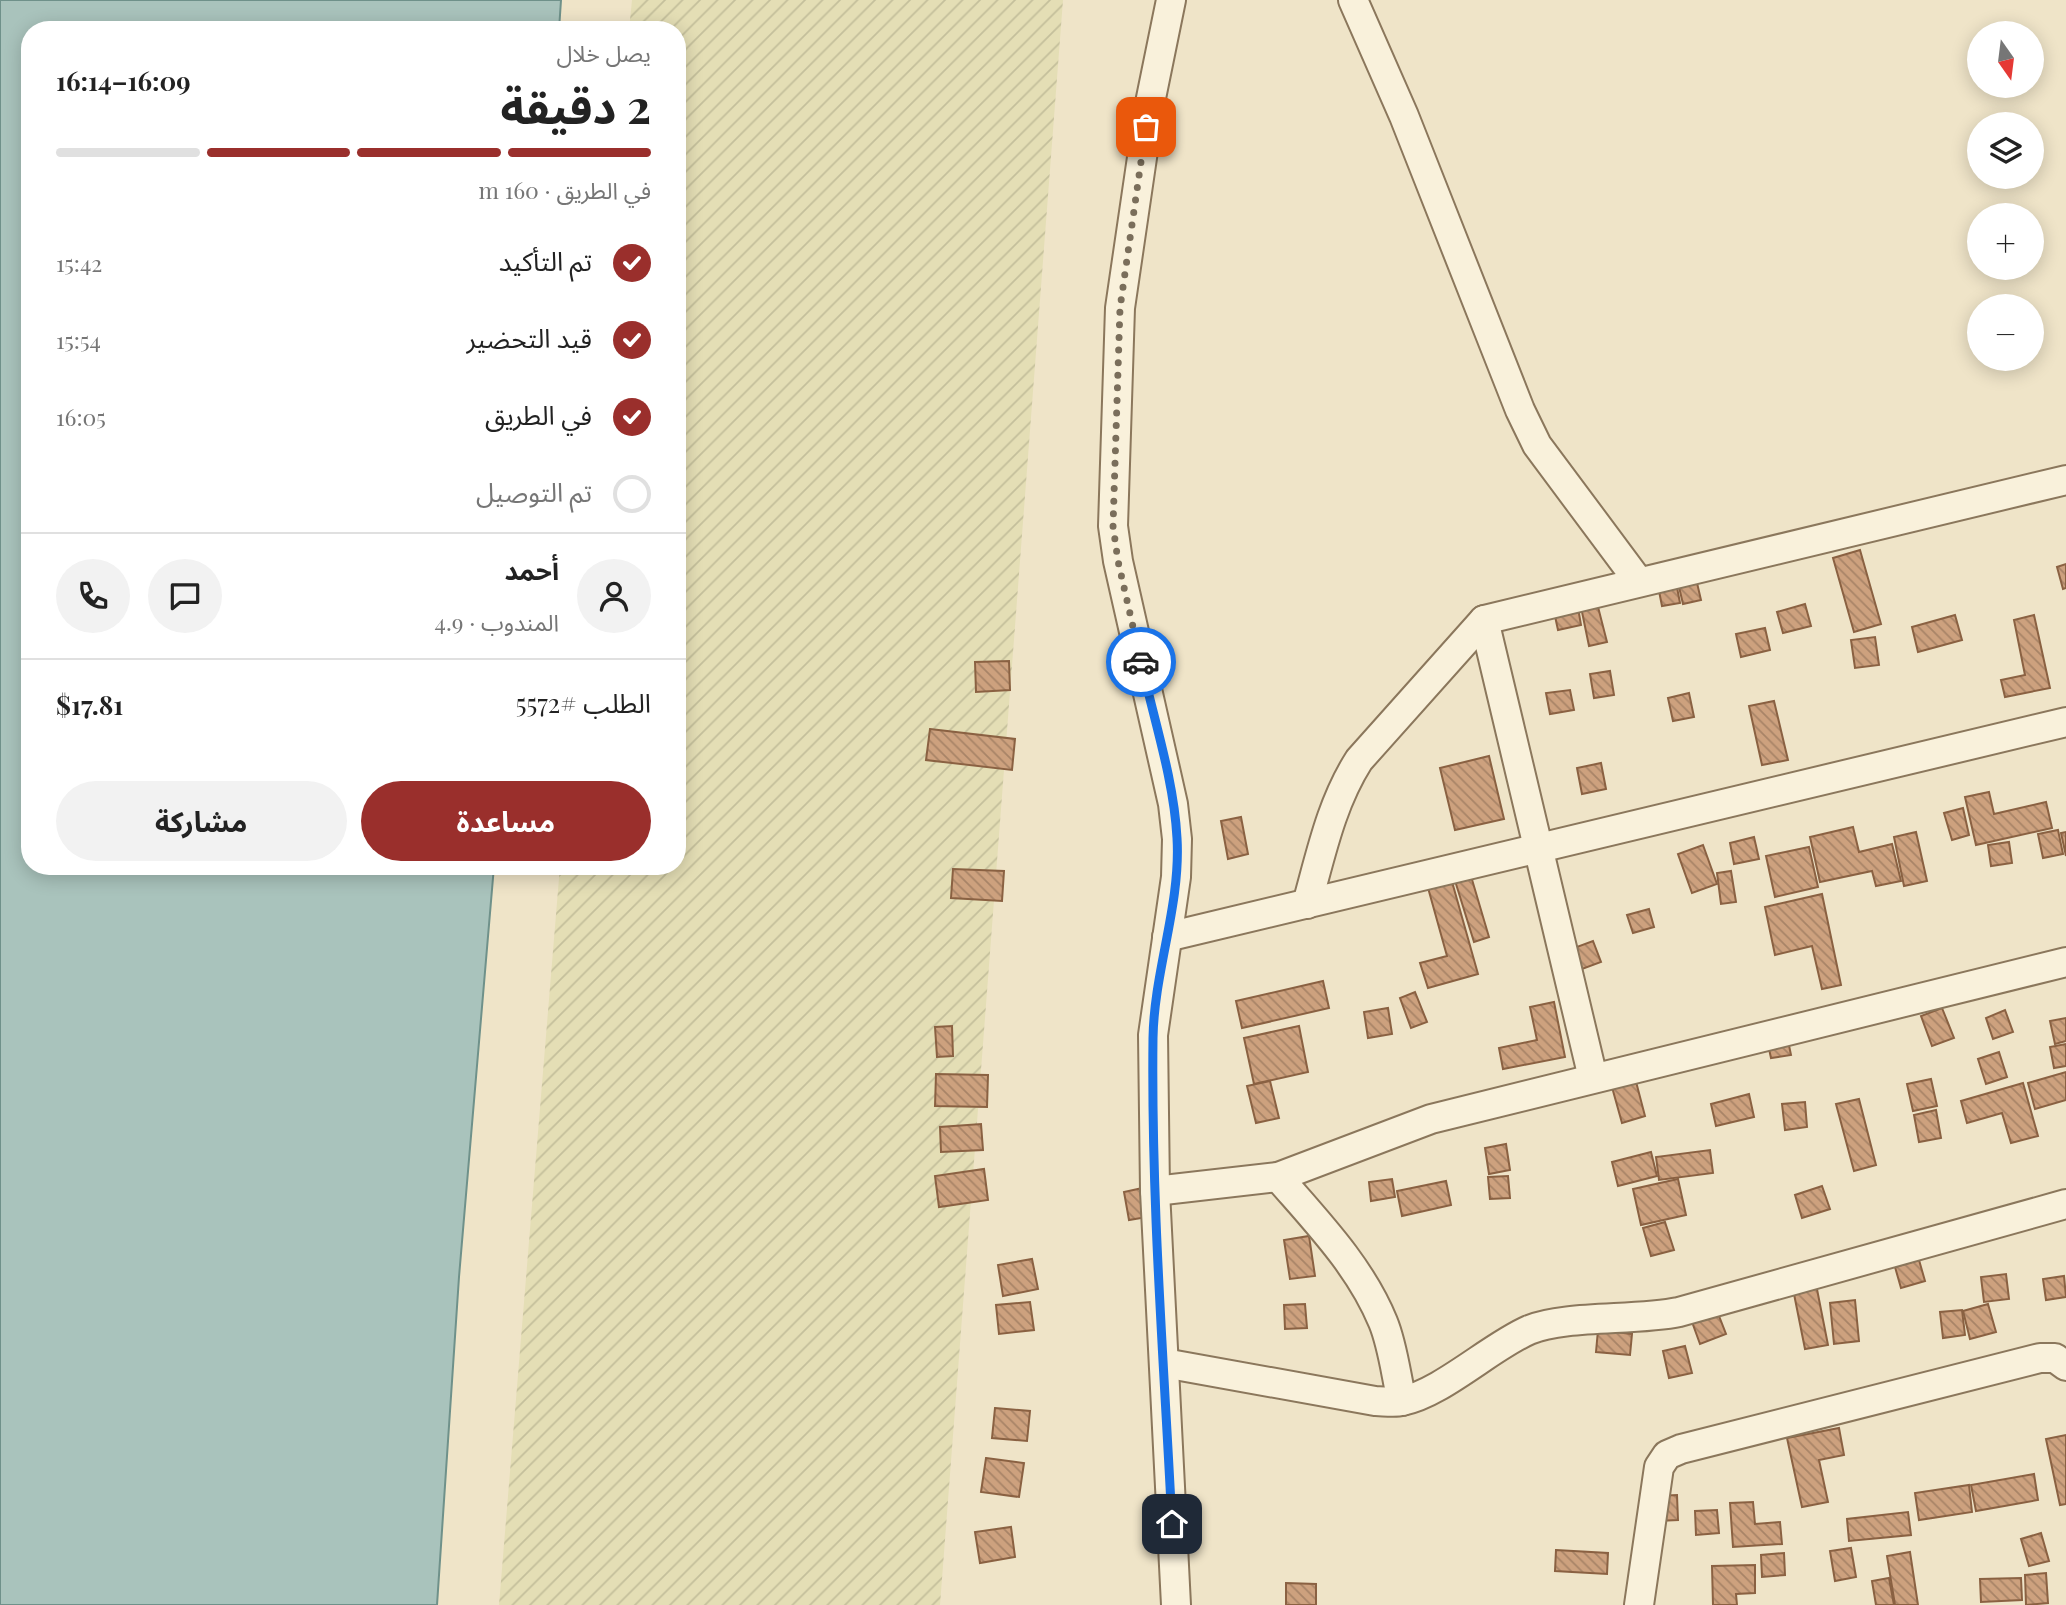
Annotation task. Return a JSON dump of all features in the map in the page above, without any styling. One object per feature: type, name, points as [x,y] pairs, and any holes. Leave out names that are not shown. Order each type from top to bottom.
[{"type":"street","points":[[1171,0],[1150,103],[1120,308],[1113,526],[1118,561],[1176,828],[1175,877],[1153,1035],[1155,1191],[1177,1605]]},
{"type":"street","points":[[1353,0],[1404,116],[1520,410],[1537,444],[1639,582]]},
{"type":"street","points":[[1307,904],[1335,804],[1352,770],[1484,620],[2066,480]]},
{"type":"street","points":[[1484,620],[1593,1078]]},
{"type":"street","points":[[1167,937],[2066,722]]},
{"type":"street","points":[[1155,1191],[1278,1177],[1431,1119],[2066,962]]},
{"type":"street","points":[[1278,1177],[1336,1243],[1368,1291],[1384,1324],[1402,1401]]},
{"type":"street","points":[[1164,1363],[1375,1401],[1402,1401],[1427,1391],[1530,1330],[1552,1324],[1654,1317],[1679,1312],[2066,1204]]},
{"type":"street","points":[[1639,1605],[1659,1467],[1667,1455],[1681,1449],[2040,1359],[2055,1358],[2066,1366]]},
{"type":"shaded area","points":[[632,0],[1063,0],[940,1605],[499,1605],[559,875],[686,875],[686,21],[630,21]]},
{"type":"water","points":[[0,0],[561,0],[560,21],[21,21],[21,875],[493,875],[459,1277],[437,1605],[0,1605]]},
{"type":"building","points":[[1860,550],[1881,624],[1854,632],[1833,558]]},
{"type":"building","points":[[2066,564],[2066,588],[2063,589],[2057,567]]},
{"type":"building","points":[[1694,570],[1701,600],[1683,604],[1676,574]]},
{"type":"building","points":[[1675,577],[1680,603],[1662,606],[1657,581]]},
{"type":"building","points":[[1577,602],[1581,625],[1558,630],[1553,607]]},
{"type":"building","points":[[1597,603],[1607,642],[1589,646],[1581,607]]},
{"type":"building","points":[[1805,604],[1811,626],[1783,633],[1777,612]]},
{"type":"building","points":[[1955,615],[1962,640],[1918,652],[1912,627]]},
{"type":"building","points":[[2034,615],[2050,688],[2005,697],[2001,680],[2025,675],[2014,620]]},
{"type":"building","points":[[1765,628],[1770,650],[1741,657],[1736,634]]},
{"type":"building","points":[[1875,637],[1879,665],[1855,668],[1851,640]]},
{"type":"building","points":[[1009,661],[1010,690],[976,692],[975,662]]},
{"type":"building","points":[[1610,671],[1614,695],[1594,698],[1590,674]]},
{"type":"building","points":[[1570,690],[1574,710],[1550,714],[1546,693]]},
{"type":"building","points":[[1689,693],[1694,717],[1673,721],[1668,698]]},
{"type":"building","points":[[1774,701],[1788,760],[1762,765],[1749,706]]},
{"type":"building","points":[[930,729],[1015,739],[1012,770],[926,760]]},
{"type":"building","points":[[1489,756],[1504,819],[1455,830],[1440,768]]},
{"type":"building","points":[[1601,763],[1606,789],[1582,794],[1577,768]]},
{"type":"building","points":[[1989,792],[1994,814],[2046,802],[2052,828],[1976,845],[1965,797]]},
{"type":"building","points":[[1963,808],[1969,835],[1952,840],[1944,813]]},
{"type":"building","points":[[1241,817],[1248,854],[1228,859],[1221,821]]},
{"type":"building","points":[[1853,827],[1859,852],[1892,844],[1901,881],[1876,886],[1872,871],[1820,882],[1810,837]]},
{"type":"building","points":[[2058,830],[2063,854],[2043,858],[2038,834]]},
{"type":"building","points":[[1916,832],[1927,881],[1904,886],[1894,837]]},
{"type":"building","points":[[2066,832],[2066,856],[2061,833]]},
{"type":"building","points":[[1754,837],[1759,859],[1734,864],[1730,843]]},
{"type":"building","points":[[2009,842],[2012,863],[1991,866],[1988,845]]},
{"type":"building","points":[[1703,845],[1717,884],[1692,893],[1678,854]]},
{"type":"building","points":[[1809,847],[1818,887],[1775,897],[1766,856]]},
{"type":"building","points":[[1468,866],[1489,937],[1474,942],[1452,871]]},
{"type":"building","points":[[953,869],[1004,871],[1002,901],[951,898]]},
{"type":"building","points":[[1449,871],[1478,974],[1428,988],[1420,963],[1447,956],[1425,877]]},
{"type":"building","points":[[1731,871],[1736,902],[1721,904],[1717,873]]},
{"type":"building","points":[[1822,894],[1841,985],[1822,989],[1812,946],[1775,955],[1765,907]]},
{"type":"building","points":[[1649,909],[1654,927],[1633,933],[1627,915]]},
{"type":"building","points":[[1593,941],[1601,962],[1582,969],[1574,948]]},
{"type":"building","points":[[1323,981],[1329,1008],[1242,1028],[1236,1001]]},
{"type":"building","points":[[1415,992],[1427,1022],[1411,1028],[1400,998]]},
{"type":"building","points":[[1554,1002],[1565,1057],[1503,1069],[1499,1048],[1537,1040],[1530,1007]]},
{"type":"building","points":[[1388,1008],[1392,1034],[1368,1038],[1364,1012]]},
{"type":"building","points":[[1942,1008],[1954,1038],[1932,1046],[1921,1016]]},
{"type":"building","points":[[2005,1010],[2013,1032],[1993,1039],[1986,1018]]},
{"type":"building","points":[[2066,1018],[2066,1041],[2055,1044],[2050,1021]]},
{"type":"building","points":[[952,1026],[953,1056],[937,1057],[935,1027]]},
{"type":"building","points":[[1299,1026],[1308,1072],[1254,1084],[1244,1038]]},
{"type":"building","points":[[1786,1031],[1791,1055],[1771,1058],[1766,1035]]},
{"type":"building","points":[[2066,1044],[2066,1066],[2054,1068],[2050,1047]]},
{"type":"building","points":[[1999,1052],[2007,1077],[1986,1084],[1978,1059]]},
{"type":"building","points":[[2066,1072],[2066,1100],[2035,1109],[2028,1083]]},
{"type":"building","points":[[936,1074],[988,1075],[987,1107],[935,1106]]},
{"type":"building","points":[[1634,1074],[1645,1116],[1622,1123],[1610,1080]]},
{"type":"building","points":[[1931,1079],[1937,1106],[1913,1111],[1907,1084]]},
{"type":"building","points":[[1270,1081],[1279,1118],[1256,1123],[1247,1086]]},
{"type":"building","points":[[2023,1083],[2038,1136],[2011,1143],[2002,1113],[1967,1123],[1961,1101]]},
{"type":"building","points":[[1749,1094],[1754,1117],[1716,1126],[1711,1104]]},
{"type":"building","points":[[1859,1099],[1876,1165],[1854,1171],[1836,1104]]},
{"type":"building","points":[[1805,1102],[1807,1127],[1785,1130],[1782,1104]]},
{"type":"building","points":[[1936,1110],[1941,1138],[1919,1142],[1914,1115]]},
{"type":"building","points":[[981,1124],[983,1150],[941,1152],[940,1127]]},
{"type":"building","points":[[1506,1144],[1510,1170],[1489,1174],[1485,1148]]},
{"type":"building","points":[[1710,1150],[1713,1173],[1659,1180],[1656,1157]]},
{"type":"building","points":[[1651,1152],[1657,1176],[1618,1186],[1612,1162]]},
{"type":"building","points":[[984,1169],[988,1200],[939,1207],[935,1176]]},
{"type":"building","points":[[1508,1176],[1510,1198],[1490,1199],[1488,1177]]},
{"type":"building","points":[[1392,1179],[1395,1197],[1371,1201],[1369,1182]]},
{"type":"building","points":[[1678,1179],[1686,1215],[1641,1225],[1633,1189]]},
{"type":"building","points":[[1446,1181],[1451,1205],[1402,1216],[1397,1191]]},
{"type":"building","points":[[1822,1186],[1830,1209],[1802,1218],[1795,1195]]},
{"type":"building","points":[[1147,1187],[1153,1216],[1129,1220],[1124,1192]]},
{"type":"building","points":[[1665,1222],[1674,1250],[1651,1256],[1643,1228]]},
{"type":"building","points":[[1309,1236],[1315,1276],[1290,1279],[1284,1240]]},
{"type":"building","points":[[1032,1259],[1038,1289],[1003,1296],[998,1265]]},
{"type":"building","points":[[1919,1260],[1925,1281],[1901,1288],[1895,1267]]},
{"type":"building","points":[[1814,1274],[1828,1345],[1805,1349],[1791,1279]]},
{"type":"building","points":[[2006,1274],[2009,1299],[1984,1302],[1981,1277]]},
{"type":"building","points":[[2064,1276],[2066,1297],[2046,1300],[2043,1279]]},
{"type":"building","points":[[1712,1298],[1726,1334],[1700,1344],[1687,1308]]},
{"type":"building","points":[[1855,1300],[1859,1341],[1834,1344],[1830,1303]]},
{"type":"building","points":[[1030,1302],[1034,1330],[999,1334],[996,1305]]},
{"type":"building","points":[[1305,1304],[1307,1328],[1285,1329],[1284,1305]]},
{"type":"building","points":[[1988,1304],[1996,1332],[1970,1339],[1963,1311]]},
{"type":"building","points":[[1962,1310],[1965,1335],[1943,1338],[1940,1312]]},
{"type":"building","points":[[1598,1330],[1632,1334],[1630,1355],[1596,1352]]},
{"type":"building","points":[[1685,1346],[1692,1373],[1669,1378],[1663,1351]]},
{"type":"building","points":[[995,1408],[1030,1411],[1027,1441],[992,1438]]},
{"type":"building","points":[[1839,1428],[1844,1455],[1819,1460],[1828,1502],[1802,1507],[1787,1438]]},
{"type":"building","points":[[2066,1435],[2066,1504],[2060,1505],[2046,1439]]},
{"type":"building","points":[[986,1458],[1024,1463],[1019,1497],[981,1492]]},
{"type":"building","points":[[2034,1474],[2038,1500],[1976,1511],[1971,1485]]},
{"type":"building","points":[[1969,1485],[1972,1512],[1919,1520],[1915,1493]]},
{"type":"building","points":[[1677,1495],[1678,1520],[1657,1521],[1655,1496]]},
{"type":"building","points":[[1753,1502],[1755,1524],[1780,1522],[1782,1544],[1733,1547],[1730,1503]]},
{"type":"building","points":[[1717,1510],[1719,1533],[1696,1535],[1695,1511]]},
{"type":"building","points":[[1908,1512],[1911,1535],[1849,1541],[1847,1519]]},
{"type":"building","points":[[1011,1527],[1015,1557],[980,1563],[975,1532]]},
{"type":"building","points":[[2041,1533],[2049,1561],[2029,1566],[2021,1539]]},
{"type":"building","points":[[1851,1548],[1856,1577],[1835,1581],[1830,1551]]},
{"type":"building","points":[[1556,1550],[1608,1553],[1607,1574],[1555,1571]]},
{"type":"building","points":[[1910,1552],[1918,1605],[1895,1605],[1887,1556]]},
{"type":"building","points":[[1784,1553],[1785,1575],[1762,1577],[1761,1555]]},
{"type":"building","points":[[1755,1565],[1755,1593],[1736,1594],[1737,1605],[1713,1605],[1712,1566]]},
{"type":"building","points":[[2046,1573],[2048,1603],[2026,1605],[2025,1575]]},
{"type":"building","points":[[1889,1578],[1894,1605],[1876,1605],[1872,1581]]},
{"type":"building","points":[[2021,1578],[2022,1600],[1981,1602],[1980,1579]]},
{"type":"building","points":[[1286,1583],[1316,1584],[1316,1605],[1286,1605]]},
{"type":"way so far","points":[[1141,662],[1118,561],[1113,526],[1120,308],[1146,127]]},
{"type":"route","points":[[1141,662],[1173,804],[1177,839],[1175,877],[1153,1035],[1155,1191],[1172,1524]]}]
